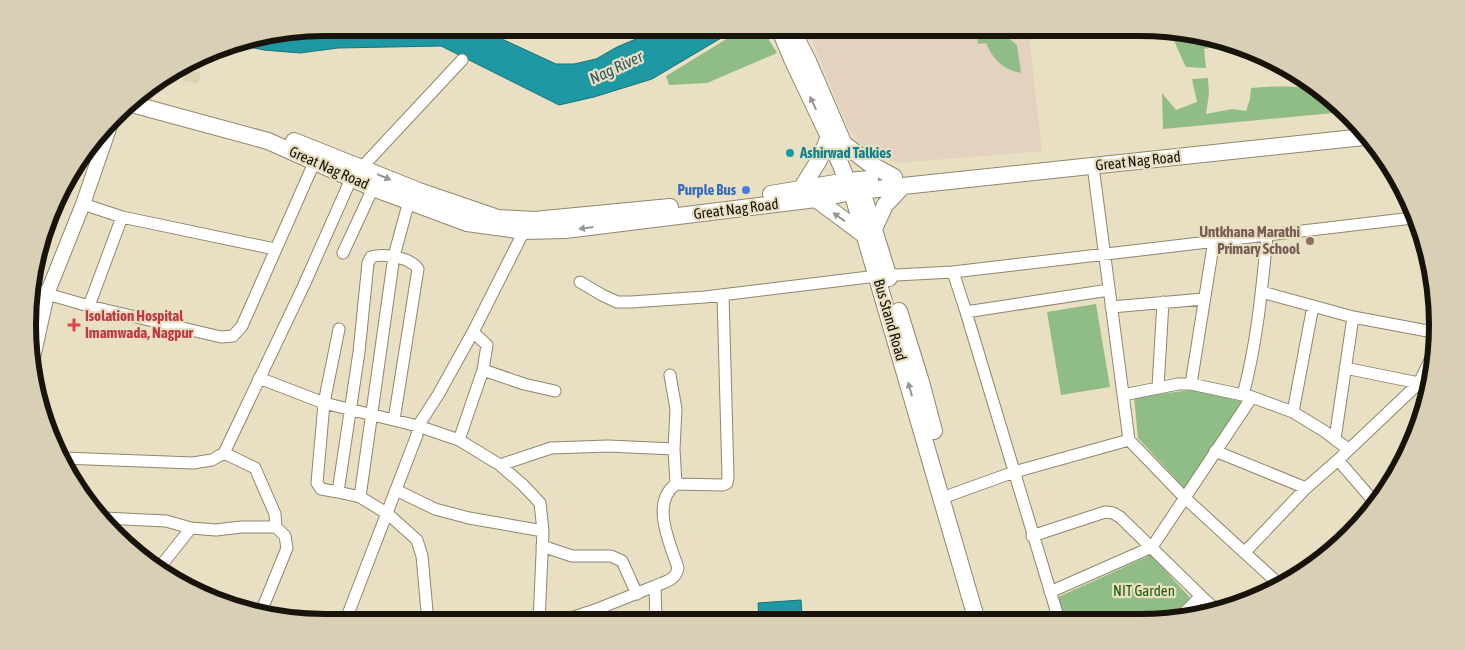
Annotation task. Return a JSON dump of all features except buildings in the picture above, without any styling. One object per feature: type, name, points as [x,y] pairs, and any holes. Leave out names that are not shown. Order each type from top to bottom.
[{"type":"main road","name":"Bus Stand Road","points":[[783,36],[792,59],[836,140],[855,186],[948,496],[976,614]]},
{"type":"main road","points":[[795,36],[808,61],[836,140],[870,164],[899,181],[869,232],[816,200]]},
{"type":"main road","name":"Great Nag Road","points":[[148,97],[263,128],[311,148],[356,173],[373,188],[467,223],[524,231],[565,230],[816,200],[855,186]]},
{"type":"main road","name":"Great Nag Road","points":[[138,106],[268,141],[314,162],[419,192],[498,218],[534,220],[685,206],[801,190],[855,186],[1350,128]]},
{"type":"main road","name":"Great Nag Road","points":[[899,181],[1092,166],[1360,138]]},
{"type":"main road","points":[[801,190],[819,160],[836,140]]},
{"type":"main road","points":[[948,496],[986,614]]},
{"type":"street","points":[[69,458],[194,464],[212,460],[224,453],[356,173],[462,60]]},
{"type":"street","points":[[37,340],[47,294],[83,204],[106,137]]},
{"type":"street","points":[[38,292],[221,337],[233,336],[242,326],[314,162]]},
{"type":"street","points":[[1092,166],[1129,440],[1185,498],[1275,580]]},
{"type":"street","points":[[343,253],[373,188]]},
{"type":"street","points":[[360,497],[394,256],[409,201]]},
{"type":"street","points":[[83,204],[122,217],[275,249]]},
{"type":"street","points":[[89,306],[122,217]]},
{"type":"street","points":[[580,282],[617,302],[656,301],[883,277],[953,272],[1408,219]]},
{"type":"street","points":[[348,614],[418,435],[418,426],[438,395],[473,332],[524,231]]},
{"type":"street","points":[[1050,592],[1152,547],[1215,451],[1247,396],[1247,380],[1262,292],[1267,236]]},
{"type":"street","points":[[1192,384],[1214,240]]},
{"type":"street","points":[[338,492],[359,352],[368,263],[371,257],[394,256],[415,265],[418,269],[394,420]]},
{"type":"street","points":[[953,272],[1057,614]]},
{"type":"street","points":[[966,312],[1109,290]]},
{"type":"street","points":[[1262,292],[1353,317],[1429,331]]},
{"type":"street","points":[[598,614],[673,578],[677,574],[678,568],[665,528],[664,503],[667,493],[676,484],[723,485],[727,483],[723,295]]},
{"type":"street","points":[[1111,307],[1204,299]]},
{"type":"street","points":[[1158,387],[1163,302]]},
{"type":"street","points":[[1293,412],[1313,306]]},
{"type":"street","points":[[1335,439],[1353,317]]},
{"type":"street","points":[[339,329],[324,403],[317,483],[320,489],[360,497],[388,514],[417,540],[421,548],[427,614]]},
{"type":"street","points":[[459,440],[483,370],[487,345],[473,332]]},
{"type":"street","points":[[1345,368],[1419,383]]},
{"type":"street","points":[[483,370],[524,384],[555,390]]},
{"type":"street","points":[[1245,552],[1306,488],[1419,383],[1424,373]]},
{"type":"street","points":[[670,375],[676,408],[674,449],[676,484]]},
{"type":"street","points":[[259,378],[324,403],[418,426],[459,440],[500,465],[524,485],[540,503],[543,531],[539,614]]},
{"type":"street","points":[[1123,395],[1158,387],[1192,384],[1247,396],[1293,412],[1335,439],[1348,450]]},
{"type":"street","points":[[948,496],[1014,472],[1129,440]]},
{"type":"street","points":[[500,465],[551,448],[608,446],[674,449]]},
{"type":"street","points":[[1215,451],[1306,488]]},
{"type":"street","points":[[224,453],[255,468],[275,514],[276,527],[285,536],[287,548],[263,607]]},
{"type":"street","points":[[1338,460],[1371,498]]},
{"type":"street","points":[[396,490],[435,509],[469,518],[543,531]]},
{"type":"street","points":[[1032,536],[1105,512],[1113,513],[1120,517],[1152,547],[1211,605]]},
{"type":"street","points":[[111,518],[166,521],[191,528],[216,530],[241,527],[276,527]]},
{"type":"street","points":[[163,563],[191,528]]},
{"type":"street","points":[[542,546],[572,556],[611,556],[617,558],[622,561],[637,594]]},
{"type":"street","points":[[655,586],[656,614]]},
{"type":"street","points":[[1188,609],[1201,596]]},
{"type":"shaded area","points":[[810,36],[1029,36],[1042,151],[897,163],[876,156],[857,141],[846,124]]},
{"type":"shaded area","points":[[189,71],[201,73],[198,84],[183,81],[184,73]]},
{"type":"shaded area","points":[[960,612],[961,614],[936,614]]},
{"type":"green space","points":[[731,36],[767,36],[777,53],[707,83],[669,85],[666,76]]},
{"type":"green space","points":[[976,36],[1006,36],[1017,45],[1021,73],[1004,67],[992,54],[986,43],[978,44]]},
{"type":"green space","points":[[1173,38],[1217,47],[1204,49],[1206,68],[1186,67]]},
{"type":"green space","points":[[1208,78],[1209,94],[1206,114],[1232,109],[1246,111],[1251,88],[1277,87],[1305,89],[1335,113],[1163,129],[1162,93],[1176,110],[1197,102],[1192,79]]},
{"type":"green space","points":[[1096,304],[1110,387],[1061,395],[1047,312]]},
{"type":"green space","points":[[1192,390],[1244,402],[1185,489],[1138,438],[1134,397]]},
{"type":"green space","name":"NIT Garden","points":[[1151,555],[1194,602],[1186,610],[1159,613],[1062,614],[1056,598]]},
{"type":"water","name":"Nag River","points":[[325,36],[495,36],[556,64],[574,64],[596,59],[617,47],[643,36],[725,36],[652,79],[594,97],[559,105],[441,46],[338,48],[300,53],[248,47],[287,39]]},
{"type":"water","points":[[801,600],[802,614],[759,614],[758,603]]},
{"type":"place","name":"Ashirwad Talkies","points":[[790,153]]},
{"type":"place","name":"Purple Bus","points":[[746,190]]},
{"type":"place","name":"Untkhana Marathi Primary School","points":[[1310,241]]},
{"type":"place","name":"Isolation Hospital Imamwada, Nagpur","points":[[74,325]]}]
